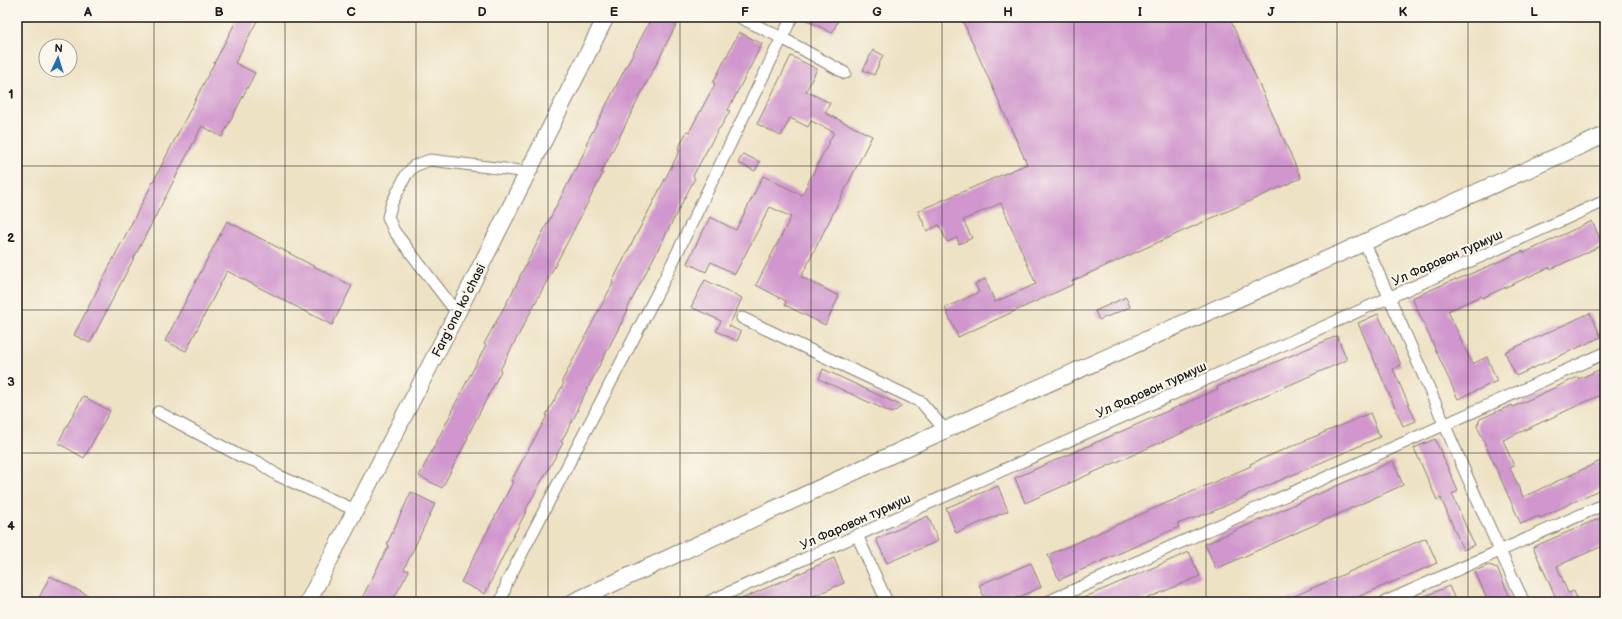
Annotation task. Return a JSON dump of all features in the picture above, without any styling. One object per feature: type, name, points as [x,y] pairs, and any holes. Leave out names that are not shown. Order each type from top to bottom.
[{"type":"main road","name":"Fargʻona koʻchasi","points":[[308,602],[529,172],[606,17]]},
{"type":"main road","points":[[572,602],[945,430],[1605,135]]},
{"type":"street","points":[[739,17],[782,38],[845,73]]},
{"type":"street","points":[[501,602],[508,582],[663,282],[792,17]]},
{"type":"street","points":[[457,313],[394,232],[388,217],[392,203],[406,175],[414,166],[430,160],[529,172]]},
{"type":"street","name":"Ул Фаровон турмуш","points":[[708,602],[1605,201]]},
{"type":"street","points":[[1364,242],[1390,297],[1499,551],[1524,602]]},
{"type":"street","points":[[742,318],[921,402],[945,430]]},
{"type":"street","points":[[1047,602],[1605,353]]},
{"type":"street","points":[[158,412],[240,456],[258,462],[277,475],[356,510]]},
{"type":"street","points":[[1385,602],[1605,504]]},
{"type":"street","points":[[857,535],[887,602]]},
{"type":"building","points":[[238,17],[259,17],[235,63],[255,73],[222,137],[202,126],[90,343],[74,335]]},
{"type":"building","points":[[652,17],[680,17],[601,173],[603,173],[500,370],[501,371],[442,488],[419,476],[486,345],[484,344],[520,278],[588,145],[586,144]]},
{"type":"building","points":[[801,17],[840,17],[832,33]]},
{"type":"building","points":[[961,17],[1229,17],[1301,178],[1072,281],[1074,284],[958,337],[945,308],[979,292],[975,284],[985,279],[995,302],[1036,284],[1001,203],[963,220],[972,238],[959,244],[957,238],[947,242],[939,225],[927,231],[918,211],[1027,164]]},
{"type":"building","points":[[739,32],[762,44],[728,110],[730,111],[693,176],[695,178],[577,409],[578,410],[561,442],[563,443],[526,509],[527,510],[485,594],[461,582],[513,482],[511,481],[564,383],[562,381],[680,150],[678,149],[687,131],[689,132],[715,84],[713,83]]},
{"type":"building","points":[[873,50],[883,55],[874,75],[863,70]]},
{"type":"building","points":[[791,56],[817,69],[806,91],[830,103],[825,113],[872,136],[801,277],[839,296],[825,325],[785,305],[786,301],[756,285],[791,217],[770,207],[735,274],[711,262],[706,272],[687,263],[710,217],[736,230],[763,176],[802,195],[834,132],[811,121],[808,127],[790,118],[781,136],[757,124]]},
{"type":"building","points":[[743,154],[760,162],[755,171],[738,163]]},
{"type":"building","points":[[227,221],[352,286],[332,325],[227,271],[186,351],[165,341]]},
{"type":"building","points":[[1592,221],[1603,245],[1551,269],[1550,267],[1482,298],[1481,296],[1448,311],[1472,364],[1487,357],[1497,381],[1458,399],[1412,298],[1523,251],[1524,253]]},
{"type":"building","points":[[705,280],[742,298],[729,326],[741,332],[737,341],[716,331],[721,321],[691,307]]},
{"type":"building","points":[[1126,297],[1130,307],[1099,320],[1095,311]]},
{"type":"building","points":[[1590,313],[1601,337],[1516,376],[1505,352]]},
{"type":"building","points":[[1378,314],[1401,365],[1393,369],[1416,421],[1403,426],[1358,323]]},
{"type":"building","points":[[1337,336],[1347,360],[1213,418],[1025,503],[1015,478],[1218,389],[1217,387]]},
{"type":"building","points":[[1605,367],[1605,393],[1503,440],[1514,466],[1510,468],[1523,497],[1605,459],[1605,487],[1540,518],[1539,516],[1521,524],[1477,426],[1480,419],[1512,405],[1513,407],[1578,377],[1579,379]]},
{"type":"building","points":[[823,369],[902,406],[892,413],[819,379]]},
{"type":"building","points":[[83,396],[110,411],[84,458],[58,443]]},
{"type":"building","points":[[1370,413],[1380,437],[1246,495],[1247,496],[1214,511],[1177,524],[1179,527],[1059,580],[1048,555],[1251,466],[1250,464]]},
{"type":"building","points":[[1435,439],[1458,491],[1452,494],[1474,545],[1463,550],[1441,498],[1437,500],[1414,448]]},
{"type":"building","points":[[1393,461],[1403,485],[1216,569],[1205,544]]},
{"type":"building","points":[[998,486],[1008,511],[956,533],[946,508]]},
{"type":"building","points":[[411,492],[435,504],[404,569],[409,571],[392,602],[360,602],[389,545],[387,544]]},
{"type":"building","points":[[928,516],[938,541],[887,563],[876,539]]},
{"type":"building","points":[[1605,516],[1605,545],[1557,566],[1568,593],[1574,591],[1578,602],[1547,602],[1556,598],[1533,547]]},
{"type":"building","points":[[1426,538],[1437,563],[1346,602],[1281,602]]},
{"type":"building","points":[[1189,552],[1200,576],[1139,602],[1074,602]]},
{"type":"building","points":[[834,558],[844,583],[811,597],[812,598],[802,602],[735,602]]},
{"type":"building","points":[[1031,563],[1041,587],[1008,602],[986,602],[979,585]]},
{"type":"building","points":[[1489,565],[1497,568],[1512,602],[1488,602],[1475,571]]},
{"type":"building","points":[[50,576],[101,602],[37,602]]},
{"type":"building","points":[[1449,586],[1456,602],[1414,602],[1430,594]]}]
